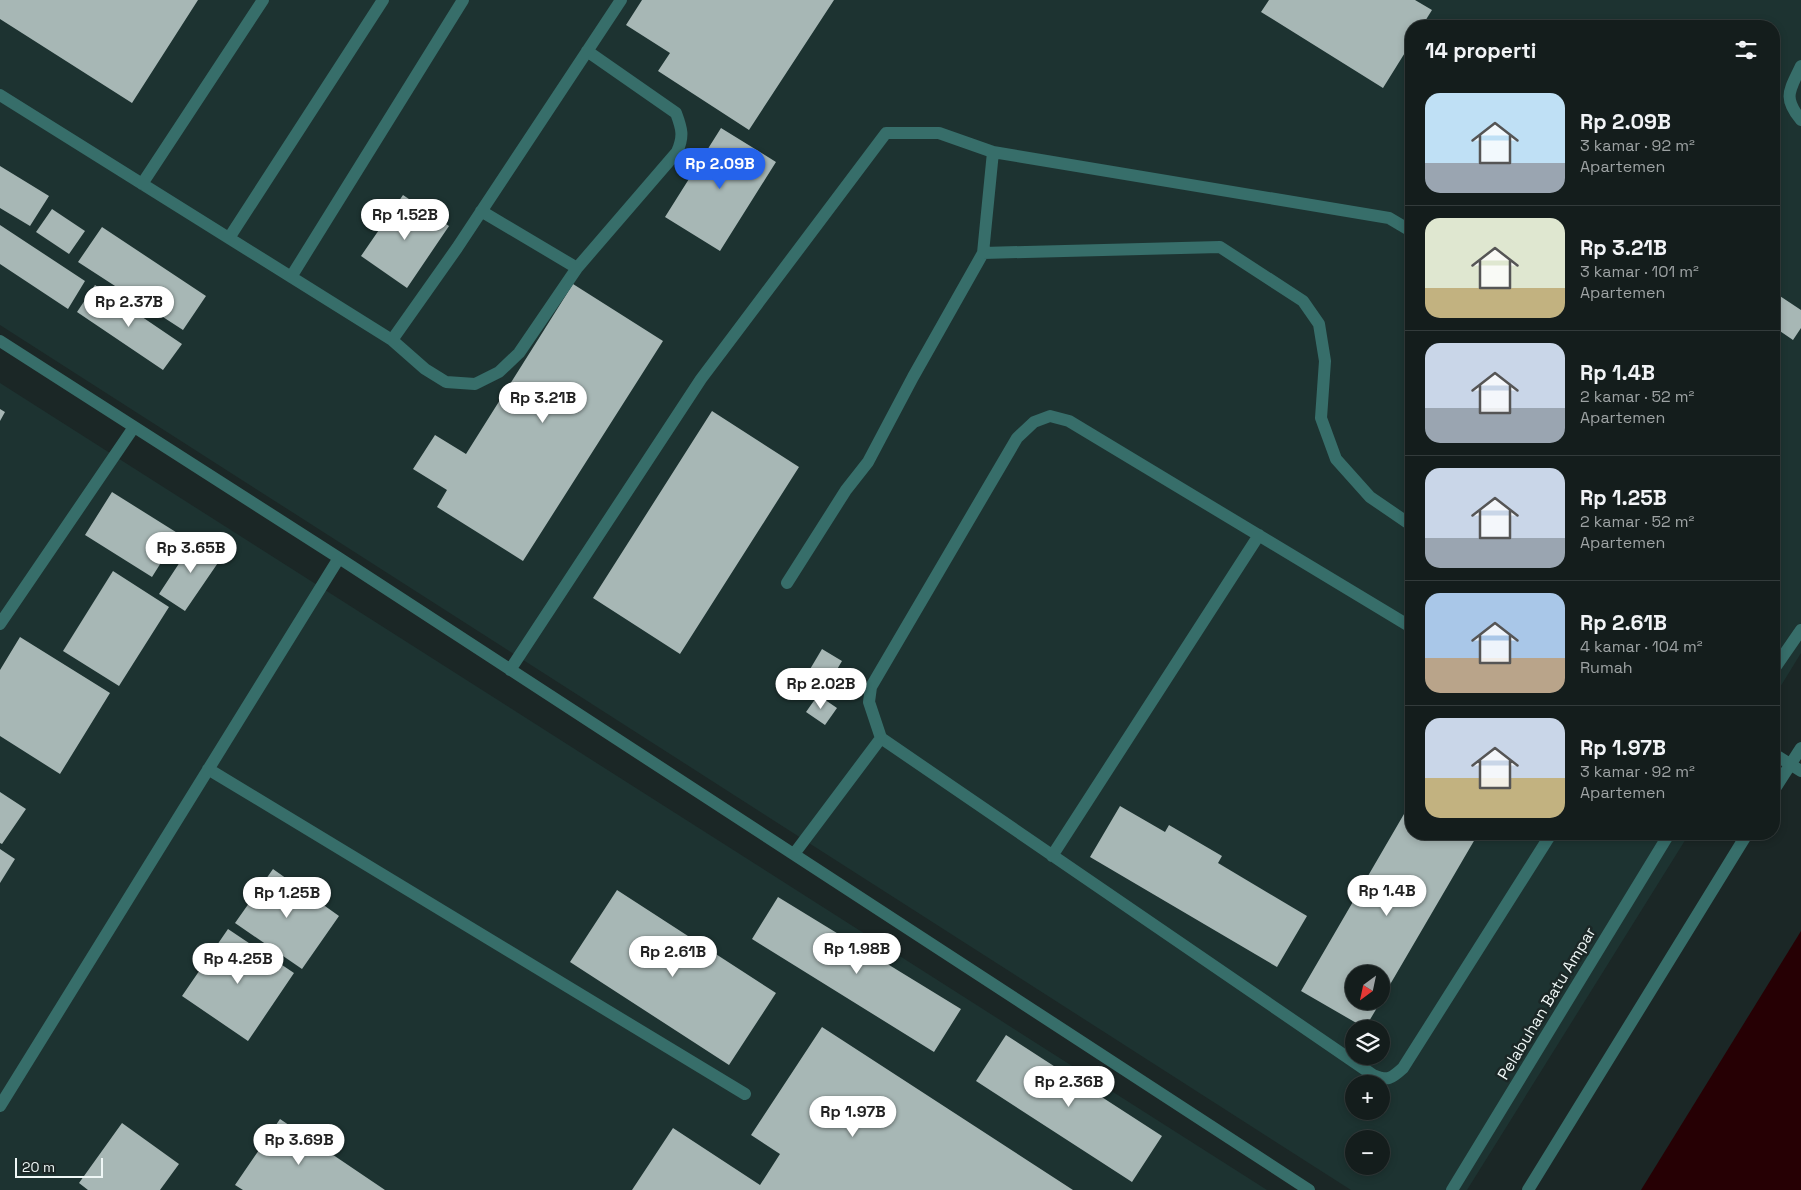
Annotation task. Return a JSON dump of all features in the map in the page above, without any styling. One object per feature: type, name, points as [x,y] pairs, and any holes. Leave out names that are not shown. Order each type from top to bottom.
[{"type":"lane","points":[[142,184],[263,0]]},
{"type":"lane","points":[[230,238],[383,0]]},
{"type":"lane","points":[[291,277],[463,0]]},
{"type":"lane","points":[[392,340],[481,211],[621,0]]},
{"type":"lane","points":[[0,95],[392,340],[425,370],[446,382],[475,384],[499,372],[519,353],[577,268],[677,152],[682,140],[682,128],[676,113],[587,51]]},
{"type":"lane","points":[[1801,66],[1788,98],[1793,110],[1801,120]]},
{"type":"lane","points":[[510,670],[701,378],[886,133],[939,133],[993,152],[1389,218],[1405,227]]},
{"type":"lane","points":[[787,582],[846,490],[868,462],[912,377],[983,253],[993,152]]},
{"type":"lane","points":[[481,211],[577,268]]},
{"type":"lane","points":[[983,253],[1220,247],[1228,252],[1303,301],[1314,316],[1319,324],[1325,361],[1321,418],[1336,459],[1370,497],[1405,521]]},
{"type":"lane","points":[[0,341],[339,558],[1309,1190]]},
{"type":"lane","points":[[1405,623],[1069,421],[1050,416],[1034,422],[1017,438],[871,687],[868,702],[881,738],[1373,1076],[1384,1080],[1394,1076],[1403,1068],[1547,840]]},
{"type":"lane","points":[[1,619],[134,427]]},
{"type":"lane","points":[[1052,856],[1259,535]]},
{"type":"lane","points":[[0,1106],[339,558]]},
{"type":"lane","points":[[1780,660],[1801,630]]},
{"type":"lane","points":[[794,854],[881,738]]},
{"type":"lane","points":[[1780,780],[1801,748]]},
{"type":"lane","points":[[1780,758],[1801,771]]},
{"type":"lane","points":[[208,769],[744,1094]]},
{"type":"lane","name":"Pelabuhan Batu Ampar","points":[[1452,1190],[1665,840]]},
{"type":"lane","points":[[1528,1190],[1743,840]]},
{"type":"shaded area","points":[[0,0],[1801,0],[1801,653],[1780,687],[1780,20],[1405,20],[1405,840],[1685,840],[1467,1190],[1351,1190],[0,325]]},
{"type":"shaded area","points":[[0,383],[1267,1190],[0,1190]]},
{"type":"shaded area","points":[[1801,931],[1801,1190],[1641,1190]]},
{"type":"building","points":[[0,0],[198,0],[132,103],[0,19]]},
{"type":"building","points":[[642,0],[834,0],[749,130],[658,71],[670,53],[626,25]]},
{"type":"building","points":[[1269,0],[1415,0],[1432,10],[1426,20],[1405,20],[1405,53],[1383,88],[1261,12]]},
{"type":"building","points":[[721,128],[776,162],[720,251],[665,217]]},
{"type":"building","points":[[0,166],[49,196],[30,226],[0,208]]},
{"type":"building","points":[[403,195],[449,226],[407,288],[361,256]]},
{"type":"building","points":[[52,209],[85,231],[69,254],[36,232]]},
{"type":"building","points":[[0,225],[85,281],[68,309],[0,264]]},
{"type":"building","points":[[102,227],[206,296],[183,330],[78,262]]},
{"type":"building","points":[[573,284],[663,341],[523,561],[437,507],[447,490],[413,469],[435,435],[466,454]]},
{"type":"building","points":[[95,285],[182,344],[163,370],[77,312]]},
{"type":"building","points":[[1780,296],[1801,310],[1801,328],[1793,340],[1780,331]]},
{"type":"building","points":[[0,409],[5,412],[0,421]]},
{"type":"building","points":[[712,411],[799,467],[680,654],[593,598]]},
{"type":"building","points":[[112,492],[179,534],[152,577],[85,535]]},
{"type":"building","points":[[197,536],[224,554],[185,611],[159,594]]},
{"type":"building","points":[[113,571],[169,607],[119,686],[63,651]]},
{"type":"building","points":[[20,637],[110,693],[60,774],[0,736],[0,670]]},
{"type":"building","points":[[822,649],[842,661],[823,693],[803,681]]},
{"type":"building","points":[[818,695],[837,708],[825,725],[806,712]]},
{"type":"building","points":[[0,792],[26,809],[2,844],[0,843]]},
{"type":"building","points":[[1120,806],[1165,832],[1169,825],[1222,856],[1218,863],[1307,916],[1277,967],[1090,857]]},
{"type":"building","points":[[1405,812],[1405,840],[1474,840],[1390,985],[1390,965],[1345,965],[1345,1010],[1376,1010],[1370,1020],[1351,1020],[1301,991]]},
{"type":"building","points":[[0,849],[15,859],[0,883]]},
{"type":"building","points":[[273,869],[339,916],[302,969],[235,923]]},
{"type":"building","points":[[617,890],[776,993],[729,1065],[570,962]]},
{"type":"building","points":[[778,897],[961,1009],[934,1052],[752,939]]},
{"type":"building","points":[[228,929],[294,973],[248,1041],[182,996]]},
{"type":"building","points":[[822,1027],[1073,1190],[632,1190],[673,1128],[760,1185],[780,1154],[751,1135]]},
{"type":"building","points":[[1006,1035],[1162,1136],[1132,1182],[976,1081]]},
{"type":"building","points":[[280,1119],[385,1190],[243,1190],[235,1185]]},
{"type":"building","points":[[122,1123],[179,1164],[160,1190],[88,1190],[79,1183]]}]
